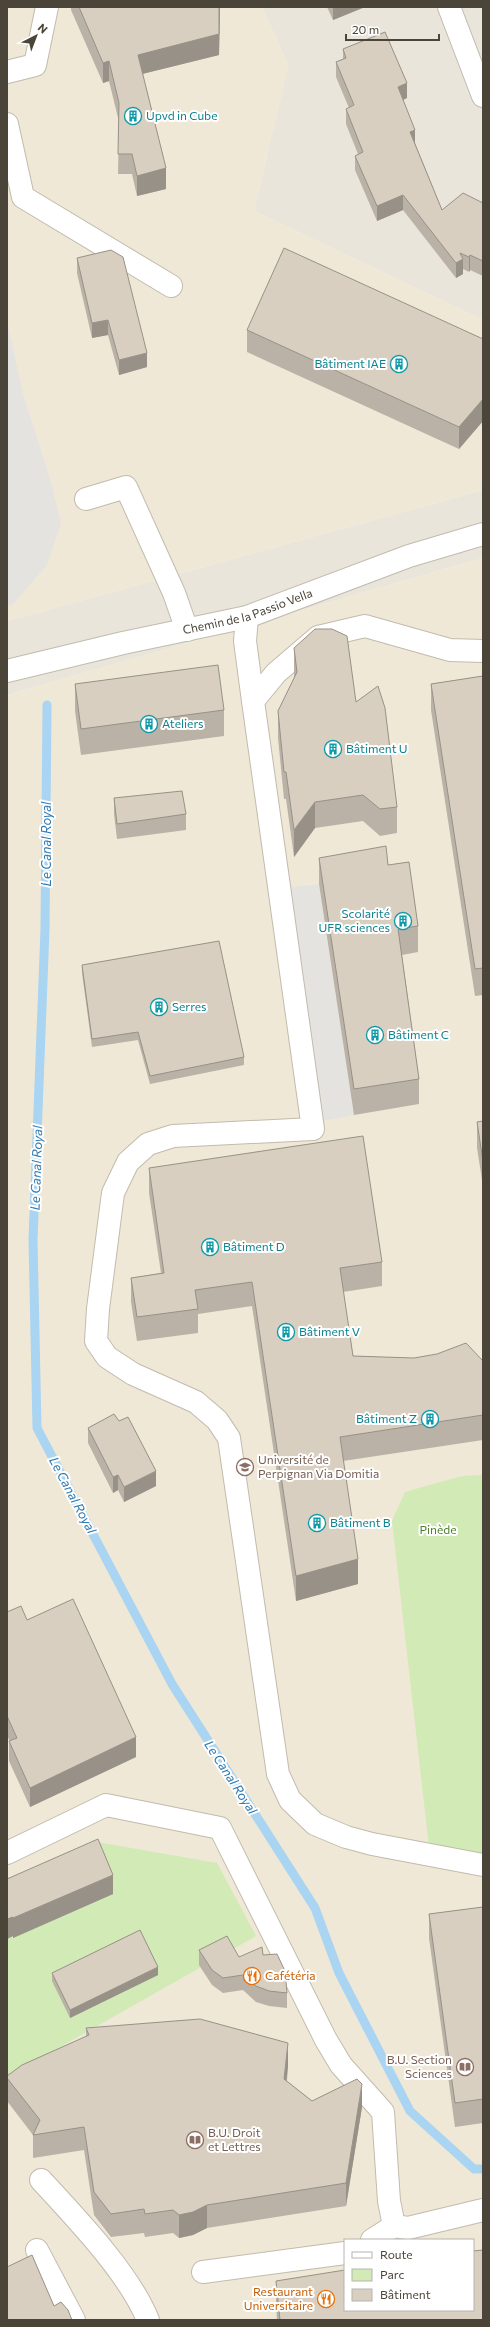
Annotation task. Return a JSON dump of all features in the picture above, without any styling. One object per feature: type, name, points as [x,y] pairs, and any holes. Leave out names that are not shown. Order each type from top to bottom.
[{"type":"street","points":[[7,72],[35,65],[47,7]]},
{"type":"street","points":[[450,7],[483,96]]},
{"type":"street","points":[[7,124],[23,196],[171,286]]},
{"type":"street","points":[[86,499],[126,487],[174,593],[187,630]]},
{"type":"street","name":"Chemin de la Passio Vella","points":[[7,671],[247,617],[409,556],[483,534]]},
{"type":"street","points":[[247,617],[244,641],[313,1129],[173,1136],[148,1144],[128,1162],[113,1193],[98,1309],[96,1341],[107,1357],[133,1374],[196,1402],[217,1420],[229,1438],[278,1774],[290,1800],[316,1824],[346,1837],[372,1844],[483,1865]]},
{"type":"street","points":[[253,701],[276,673],[318,636],[365,626],[450,650],[483,651]]},
{"type":"street","points":[[7,1852],[106,1805],[220,1828],[326,2040],[341,2065],[383,2112],[389,2201],[394,2226]]},
{"type":"street","points":[[41,2180],[75,2217],[126,2282],[148,2320]]},
{"type":"street","points":[[374,2239],[394,2226],[408,2228],[483,2210]]},
{"type":"street","points":[[37,2250],[74,2320]]},
{"type":"street","points":[[204,2272],[344,2253]]},
{"type":"shaded area","points":[[7,7],[262,7],[288,65],[254,211],[483,320],[483,490],[7,621]]},
{"type":"shaded area","points":[[262,7],[483,7],[483,320],[254,211],[288,65]]},
{"type":"shaded area","points":[[7,321],[23,394],[49,476],[61,523],[47,565],[12,605],[7,606]]},
{"type":"shaded area","points":[[483,490],[483,558],[7,695],[7,621]]},
{"type":"shaded area","name":"Université de Perpignan Via Domitia","points":[[483,558],[483,2320],[7,2320],[7,695]]},
{"type":"shaded area","points":[[319,884],[354,1115],[312,1123],[279,889]]},
{"type":"green space","name":"Pinède","points":[[483,1475],[483,1860],[429,1847],[392,1521],[405,1492],[462,1476]]},
{"type":"green space","points":[[97,1842],[217,1863],[256,1936],[7,2077],[7,1883]]},
{"type":"building","name":"Upvd in Cube","points":[[79,7],[219,7],[219,34],[138,55],[166,168],[137,176],[132,154],[118,154],[119,103],[109,61],[103,63]]},
{"type":"building","points":[[385,32],[407,83],[398,87],[415,130],[410,132],[442,210],[463,193],[483,203],[483,261],[470,255],[469,257],[460,253],[463,259],[456,263],[403,195],[377,206],[355,156],[363,152],[346,109],[354,105],[336,62],[346,58],[343,49]]},
{"type":"building","name":"Bâtiment IAE","points":[[284,248],[483,339],[483,399],[459,427],[247,330]]},
{"type":"building","points":[[111,250],[123,257],[147,353],[119,360],[108,320],[92,323],[77,258]]},
{"type":"building","name":"Bâtiment U","points":[[315,629],[332,629],[347,636],[356,702],[378,686],[385,708],[397,807],[380,809],[363,795],[315,802],[294,830],[286,772],[284,772],[278,711],[297,672],[294,648]]},
{"type":"building","points":[[218,665],[224,710],[81,729],[75,684]]},
{"type":"building","points":[[483,676],[483,968],[475,969],[431,684]]},
{"type":"building","points":[[182,791],[186,814],[117,824],[114,798]]},
{"type":"building","name":"Bâtiment C","points":[[386,846],[388,865],[409,862],[418,926],[398,929],[419,1079],[354,1089],[319,858]]},
{"type":"building","name":"Serres","points":[[219,941],[244,1057],[150,1076],[138,1032],[92,1039],[82,965]]},
{"type":"building","points":[[483,1121],[483,1161],[477,1122]]},
{"type":"building","points":[[363,1136],[382,1262],[340,1268],[353,1356],[414,1358],[437,1354],[466,1343],[483,1361],[483,1415],[340,1437],[358,1559],[296,1576],[252,1282],[195,1290],[198,1309],[137,1317],[131,1278],[164,1273],[149,1168]]},
{"type":"building","points":[[114,1414],[119,1421],[128,1417],[156,1471],[124,1487],[118,1475],[113,1477],[88,1428]]},
{"type":"building","points":[[73,1599],[136,1737],[30,1788],[9,1741],[17,1738],[7,1716],[7,1612],[21,1606],[27,1620]]},
{"type":"building","points":[[98,1839],[113,1875],[13,1918],[7,1919],[7,1879]]},
{"type":"building","name":"B.U. Section Sciences","points":[[483,1907],[483,2099],[455,2103],[429,1914]]},
{"type":"building","points":[[140,1930],[158,1967],[70,2010],[52,1973]]},
{"type":"building","points":[[227,1936],[239,1957],[262,1947],[263,1955],[277,1954],[285,1971],[287,1993],[269,1991],[256,1986],[243,1975],[223,1978],[212,1970],[199,1950]]},
{"type":"building","name":"B.U. Droit et Lettres","points":[[200,2019],[288,2043],[284,2079],[312,2101],[357,2079],[362,2084],[346,2183],[207,2205],[193,2212],[179,2215],[173,2210],[145,2214],[144,2209],[111,2214],[94,2192],[84,2127],[33,2135],[40,2120],[7,2078],[7,2076],[22,2065],[89,2035],[86,2028]]},
{"type":"building","points":[[483,2250],[483,2320],[280,2320],[276,2281],[344,2270],[344,2311],[474,2311],[474,2251]]},
{"type":"building","points":[[32,2255],[54,2306],[61,2302],[68,2310],[72,2320],[7,2320],[7,2267]]},
{"type":"waterway","name":"Le Canal Royal","points":[[47,705],[45,929],[33,1240],[37,1428],[172,1684],[315,1908],[339,1973],[410,2111],[474,2169],[483,2169]]},
{"type":"place","name":"Upvd in Cube","points":[[133,116]]},
{"type":"place","name":"Bâtiment IAE","points":[[399,364]]},
{"type":"place","name":"Ateliers","points":[[149,724]]},
{"type":"place","name":"Bâtiment U","points":[[333,749]]},
{"type":"place","name":"Scolarité UFR sciences","points":[[403,921]]},
{"type":"place","name":"Serres","points":[[159,1007]]},
{"type":"place","name":"Bâtiment C","points":[[375,1035]]},
{"type":"place","name":"Bâtiment D","points":[[210,1247]]},
{"type":"place","name":"Bâtiment V","points":[[286,1332]]},
{"type":"place","name":"Bâtiment Z","points":[[430,1419]]},
{"type":"place","name":"Université de Perpignan Via Domitia","points":[[245,1467]]},
{"type":"place","name":"Bâtiment B","points":[[317,1523]]},
{"type":"place","name":"Cafétéria","points":[[252,1976]]},
{"type":"place","name":"B.U. Section Sciences","points":[[465,2067]]},
{"type":"place","name":"B.U. Droit et Lettres","points":[[195,2140]]},
{"type":"place","name":"Restaurant Universitaire","points":[[326,2299]]}]
